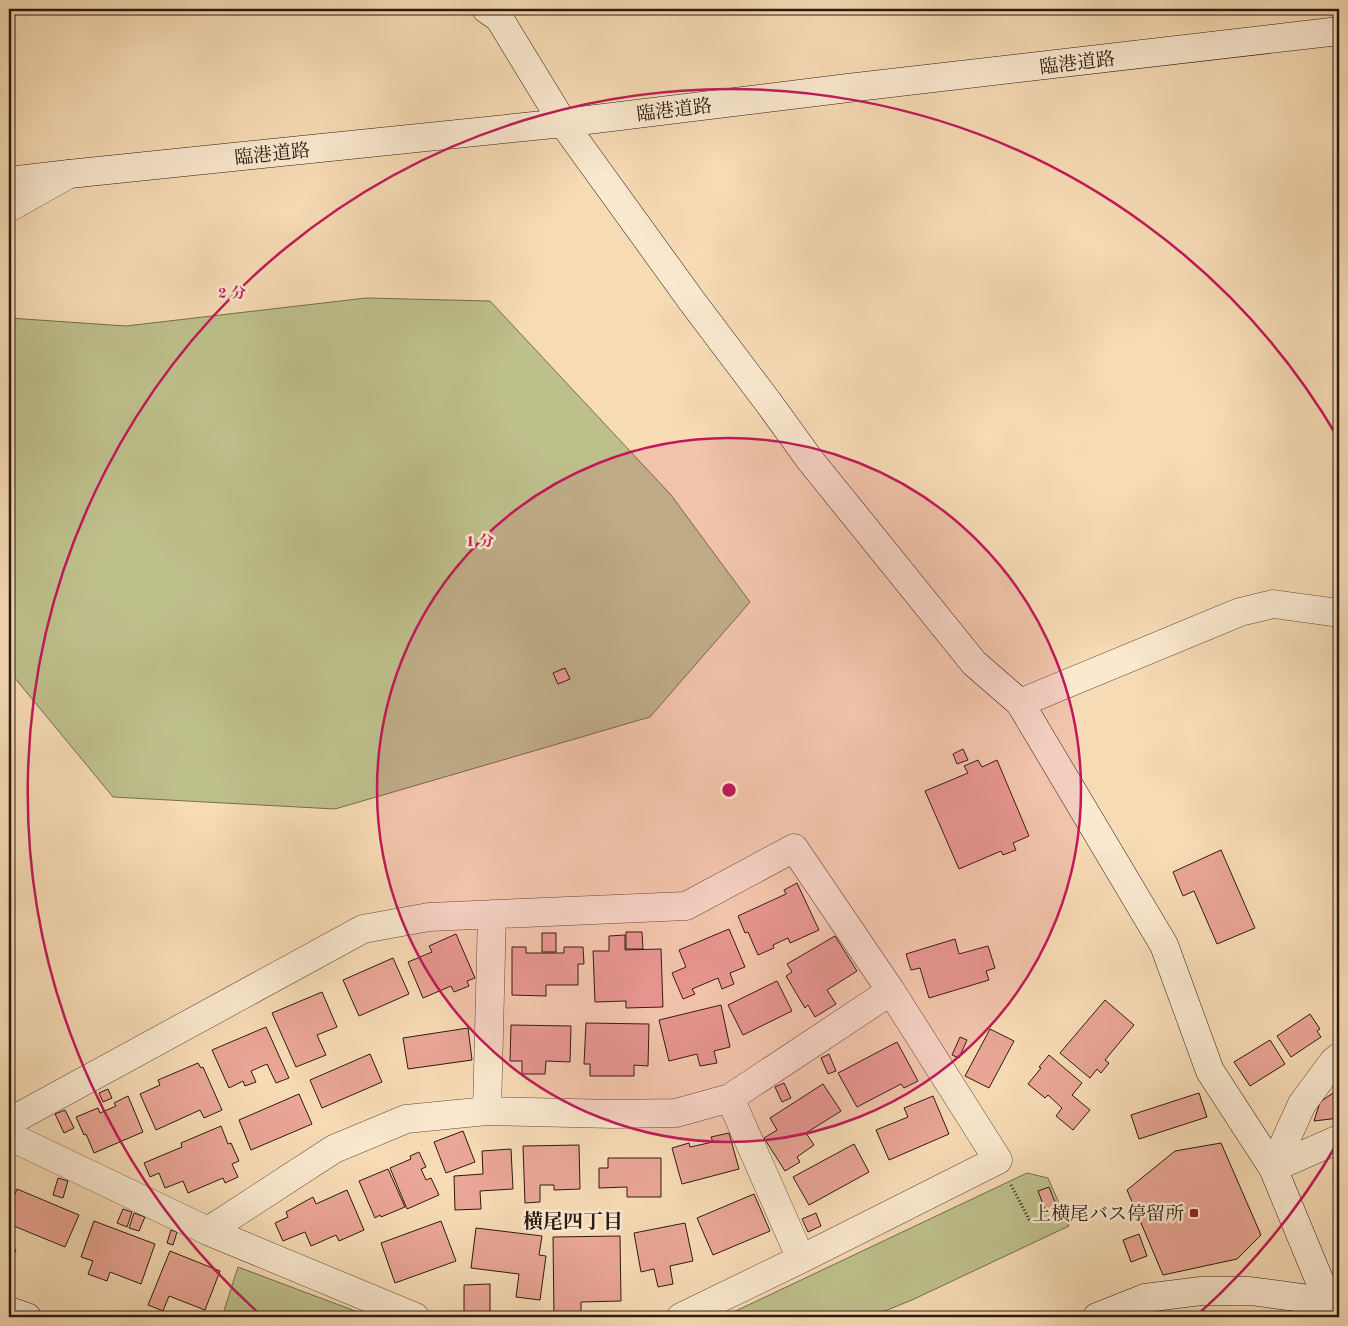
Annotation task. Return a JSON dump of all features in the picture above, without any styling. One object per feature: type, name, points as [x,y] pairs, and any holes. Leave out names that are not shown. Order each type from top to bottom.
[{"type":"street","points":[[486,9],[499,18],[563,122],[691,300],[810,460],[974,663],[1020,704],[1164,945],[1210,1071],[1273,1168],[1332,1307]]},
{"type":"street","name":"臨港道路","points":[[9,181],[563,122],[1339,31]]},
{"type":"street","points":[[9,208],[69,174]]},
{"type":"street","points":[[1020,704],[1240,612],[1273,604],[1339,613]]},
{"type":"street","points":[[9,1122],[363,929],[428,917],[686,906],[794,848],[891,991],[998,1160],[681,1317]]},
{"type":"street","points":[[487,1111],[492,914]]},
{"type":"street","points":[[208,1231],[334,1149],[406,1119],[487,1111],[613,1114],[676,1113],[730,1098],[891,991]]},
{"type":"street","points":[[1273,1168],[1302,1104],[1333,1062],[1339,1057]]},
{"type":"street","points":[[730,1098],[801,1259]]},
{"type":"street","points":[[9,1136],[208,1231],[415,1317]]},
{"type":"street","points":[[1273,1168],[1339,1140]]},
{"type":"street","points":[[1098,1317],[1145,1298],[1201,1291],[1250,1291],[1332,1307]]},
{"type":"street","points":[[9,1311],[27,1317]]},
{"type":"path","points":[[998,1160],[1030,1221]]},
{"type":"green space","points":[[366,298],[490,301],[671,495],[750,602],[650,717],[335,809],[113,797],[9,671],[9,318],[126,326]]},
{"type":"green space","points":[[1027,1173],[1048,1178],[1069,1226],[912,1300],[870,1317],[723,1317]]},
{"type":"green space","points":[[238,1267],[371,1317],[222,1317]]},
{"type":"building","points":[[565,668],[570,679],[558,684],[553,673]]},
{"type":"building","points":[[963,749],[968,760],[957,764],[953,754]]},
{"type":"building","points":[[978,760],[982,767],[997,760],[1029,836],[1013,843],[1016,850],[1003,855],[1001,851],[959,869],[925,791],[968,773],[964,766]]},
{"type":"building","points":[[1221,850],[1255,928],[1217,944],[1194,891],[1183,896],[1173,872]]},
{"type":"building","points":[[797,883],[819,930],[790,943],[788,938],[773,945],[774,948],[758,955],[748,932],[745,933],[738,916],[786,894],[784,890]]},
{"type":"building","points":[[729,929],[745,967],[730,973],[734,984],[722,989],[718,978],[692,989],[695,994],[683,999],[672,973],[686,967],[679,950]]},
{"type":"building","points":[[626,932],[642,932],[643,949],[626,949]]},
{"type":"building","points":[[542,933],[556,933],[556,952],[542,952]]},
{"type":"building","points":[[456,934],[475,978],[467,981],[469,986],[454,992],[451,986],[423,998],[408,962],[432,952],[429,946]]},
{"type":"building","points":[[625,935],[625,950],[661,949],[663,1007],[626,1008],[626,1001],[595,1002],[593,951],[609,951],[609,936]]},
{"type":"building","points":[[835,936],[857,971],[827,990],[836,1004],[815,1017],[808,1005],[805,1008],[786,976],[792,972],[787,964]]},
{"type":"building","points":[[955,939],[959,954],[988,946],[995,968],[986,971],[989,980],[929,998],[920,968],[911,970],[906,954]]},
{"type":"building","points":[[512,947],[526,947],[526,953],[564,953],[564,947],[583,947],[584,964],[578,964],[578,985],[546,985],[546,996],[512,995]]},
{"type":"building","points":[[393,958],[409,994],[359,1016],[343,980]]},
{"type":"building","points":[[777,981],[792,1011],[743,1035],[728,1005]]},
{"type":"building","points":[[322,992],[337,1027],[317,1035],[326,1055],[296,1067],[272,1013]]},
{"type":"building","points":[[1105,1000],[1134,1025],[1105,1060],[1109,1063],[1101,1073],[1097,1069],[1090,1078],[1060,1053]]},
{"type":"building","points":[[721,1005],[730,1047],[714,1051],[717,1063],[700,1066],[697,1054],[669,1061],[659,1020]]},
{"type":"building","points":[[1310,1014],[1320,1029],[1317,1031],[1321,1037],[1291,1057],[1277,1036]]},
{"type":"building","points":[[586,1023],[649,1024],[648,1066],[634,1065],[634,1076],[590,1076],[590,1064],[584,1064]]},
{"type":"building","points":[[511,1025],[571,1026],[570,1062],[546,1061],[545,1074],[522,1074],[522,1061],[510,1061]]},
{"type":"building","points":[[266,1027],[289,1078],[276,1083],[267,1064],[251,1071],[256,1082],[245,1086],[243,1081],[229,1088],[212,1050]]},
{"type":"building","points":[[468,1028],[472,1060],[408,1069],[403,1038]]},
{"type":"building","points":[[990,1029],[1014,1041],[989,1088],[965,1076]]},
{"type":"building","points":[[960,1037],[967,1040],[959,1058],[952,1055]]},
{"type":"building","points":[[1270,1040],[1285,1064],[1250,1086],[1234,1062]]},
{"type":"building","points":[[897,1042],[918,1081],[904,1088],[901,1084],[857,1107],[838,1073]]},
{"type":"building","points":[[370,1054],[382,1082],[322,1108],[310,1080]]},
{"type":"building","points":[[829,1054],[836,1071],[828,1074],[821,1058]]},
{"type":"building","points":[[1049,1055],[1082,1083],[1072,1095],[1090,1110],[1073,1130],[1056,1116],[1062,1108],[1048,1095],[1045,1098],[1028,1084]]},
{"type":"building","points":[[198,1063],[201,1068],[203,1067],[222,1110],[204,1118],[200,1110],[156,1130],[140,1094],[160,1085],[158,1080]]},
{"type":"building","points":[[784,1083],[791,1098],[782,1102],[775,1087]]},
{"type":"building","points":[[823,1084],[841,1111],[806,1133],[814,1145],[797,1157],[800,1162],[785,1171],[764,1138],[777,1130],[770,1118]]},
{"type":"building","points":[[108,1089],[112,1098],[103,1102],[99,1093]]},
{"type":"building","points":[[1339,1089],[1339,1118],[1314,1121],[1320,1102]]},
{"type":"building","points":[[1199,1093],[1207,1117],[1139,1139],[1131,1115]]},
{"type":"building","points":[[299,1094],[312,1124],[251,1150],[239,1120]]},
{"type":"building","points":[[128,1096],[143,1132],[94,1153],[76,1117],[98,1108],[100,1113],[116,1106],[114,1103]]},
{"type":"building","points":[[933,1096],[949,1134],[889,1160],[876,1130],[908,1117],[904,1108]]},
{"type":"building","points":[[65,1110],[74,1128],[64,1133],[55,1114]]},
{"type":"building","points":[[221,1126],[228,1144],[231,1143],[239,1161],[232,1164],[238,1177],[225,1183],[223,1178],[188,1193],[183,1181],[165,1188],[159,1173],[150,1177],[144,1163],[182,1147],[181,1143]]},
{"type":"building","points":[[463,1131],[475,1162],[446,1173],[434,1142]]},
{"type":"building","points":[[729,1133],[739,1169],[682,1184],[672,1148],[689,1143],[690,1147],[713,1142],[711,1137]]},
{"type":"building","name":"上横尾バス停留所","points":[[1221,1143],[1261,1235],[1237,1259],[1163,1275],[1127,1190],[1175,1151]]},
{"type":"building","points":[[854,1144],[869,1172],[809,1205],[793,1177]]},
{"type":"building","points":[[579,1145],[580,1189],[554,1190],[554,1185],[540,1185],[540,1202],[525,1203],[523,1146]]},
{"type":"building","points":[[511,1149],[513,1189],[480,1191],[481,1209],[455,1210],[454,1176],[483,1174],[482,1151]]},
{"type":"building","points":[[419,1152],[426,1167],[421,1169],[426,1180],[431,1178],[439,1195],[407,1209],[390,1168],[411,1159],[410,1156]]},
{"type":"building","points":[[608,1158],[661,1158],[661,1197],[627,1197],[627,1187],[599,1188],[599,1168],[608,1168]]},
{"type":"building","points":[[388,1169],[405,1207],[375,1218],[359,1181]]},
{"type":"building","points":[[58,1178],[68,1181],[63,1198],[53,1195]]},
{"type":"building","points":[[1049,1187],[1057,1207],[1046,1212],[1038,1191]]},
{"type":"building","points":[[17,1189],[79,1215],[65,1247],[9,1224],[9,1208]]},
{"type":"building","points":[[347,1190],[364,1230],[339,1241],[336,1235],[311,1246],[305,1232],[283,1241],[275,1223],[288,1217],[286,1212],[313,1197],[316,1204]]},
{"type":"building","points":[[754,1194],[770,1231],[713,1255],[697,1218]]},
{"type":"building","points":[[123,1209],[132,1212],[127,1227],[117,1223]]},
{"type":"building","points":[[134,1213],[145,1217],[139,1231],[129,1228]]},
{"type":"building","points":[[816,1213],[821,1226],[808,1232],[802,1219]]},
{"type":"building","points":[[94,1221],[155,1244],[141,1284],[110,1272],[107,1281],[88,1274],[93,1261],[81,1257]]},
{"type":"building","points":[[441,1221],[456,1261],[395,1283],[381,1243]]},
{"type":"building","points":[[685,1223],[693,1261],[670,1266],[673,1284],[658,1287],[654,1269],[641,1272],[634,1233]]},
{"type":"building","points":[[476,1228],[542,1236],[539,1255],[546,1256],[540,1300],[516,1297],[519,1274],[471,1268]]},
{"type":"building","points":[[171,1230],[177,1232],[173,1245],[167,1243]]},
{"type":"building","points":[[1139,1234],[1147,1256],[1131,1262],[1123,1240]]},
{"type":"building","points":[[620,1236],[621,1301],[581,1302],[581,1317],[554,1317],[553,1237]]},
{"type":"building","points":[[9,1247],[16,1250],[9,1265]]},
{"type":"building","points":[[170,1251],[220,1271],[205,1310],[169,1296],[163,1311],[148,1305]]},
{"type":"building","points":[[490,1284],[490,1317],[464,1317],[464,1285]]},
{"type":"place","name":"上横尾バス停留所","points":[[1194,1213]]},
{"type":"district","name":"横尾四丁目","points":[[573,1221]]}]
